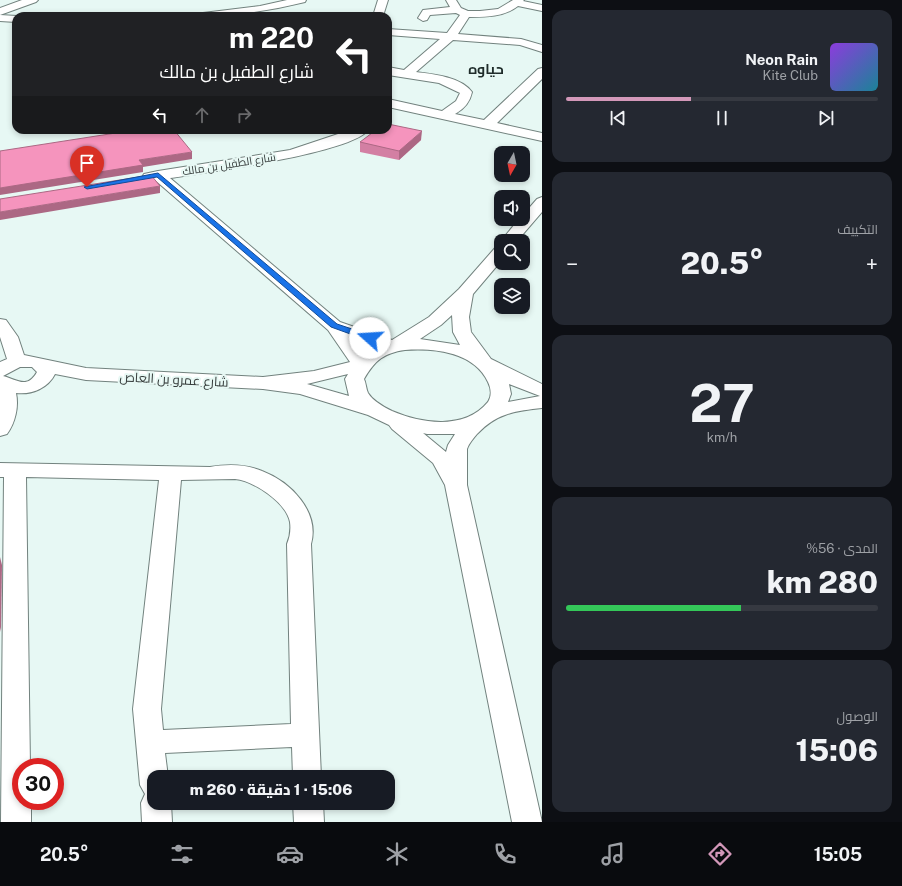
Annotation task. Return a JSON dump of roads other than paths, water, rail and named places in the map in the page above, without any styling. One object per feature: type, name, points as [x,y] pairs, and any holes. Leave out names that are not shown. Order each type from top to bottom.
[{"type":"highway","points":[[6,12],[32,0]]},
{"type":"street","points":[[294,11],[300,0]]},
{"type":"street","points":[[238,12],[300,0]]},
{"type":"street","points":[[379,12],[383,0]]},
{"type":"street","points":[[451,0],[462,12]]},
{"type":"street","points":[[423,18],[427,12],[498,13],[517,2],[542,8]]},
{"type":"street","points":[[406,74],[451,36],[462,12]]},
{"type":"street","points":[[392,32],[521,42],[542,48]]},
{"type":"street","points":[[392,72],[438,81],[463,88],[466,92],[466,98],[457,107],[444,115]]},
{"type":"street","points":[[486,125],[542,72]]},
{"type":"street","points":[[392,107],[444,115],[542,137]]},
{"type":"street","name":"شارع الطفيل بن مالك","points":[[135,179],[292,154],[352,134]]},
{"type":"street","points":[[158,175],[334,326],[351,348],[361,365]]},
{"type":"street","points":[[515,234],[542,202]]},
{"type":"street","points":[[456,485],[440,459],[418,439],[393,421],[373,410],[362,399],[356,388],[355,376],[361,365],[369,357],[394,347],[435,321],[465,293],[494,259]]},
{"type":"street","points":[[465,293],[460,315],[463,333],[481,361],[495,373],[501,388],[499,402],[458,444],[456,453],[456,485],[527,822]]},
{"type":"street","points":[[0,324],[9,337],[17,361]]},
{"type":"street","points":[[334,326],[394,347],[416,344],[440,346],[462,351],[514,380],[542,391]]},
{"type":"street","points":[[0,430],[9,406],[19,395],[40,378],[37,362],[31,360],[17,361],[4,367],[1,379],[8,395],[9,406]]},
{"type":"street","name":"شارع عمرو بن العاص","points":[[263,383],[314,377],[361,365]]},
{"type":"street","name":"شارع عمرو بن العاص","points":[[1,379],[17,388],[40,378],[86,374],[263,383],[301,388],[373,410]]},
{"type":"street","points":[[393,421],[418,427],[445,428],[469,424],[487,415],[509,408],[542,402]]},
{"type":"street","points":[[16,822],[8,739],[8,471],[210,474],[218,477],[246,480],[263,489],[286,509],[291,521],[294,536],[299,544],[307,770]]},
{"type":"street","points":[[153,770],[147,709],[171,473]]},
{"type":"street","points":[[150,742],[305,735]]},
{"type":"street","points":[[156,810],[157,822]]},
{"type":"street","points":[[308,810],[309,822]]},
{"type":"district","name":"حياوه","points":[[486,69]]}]
